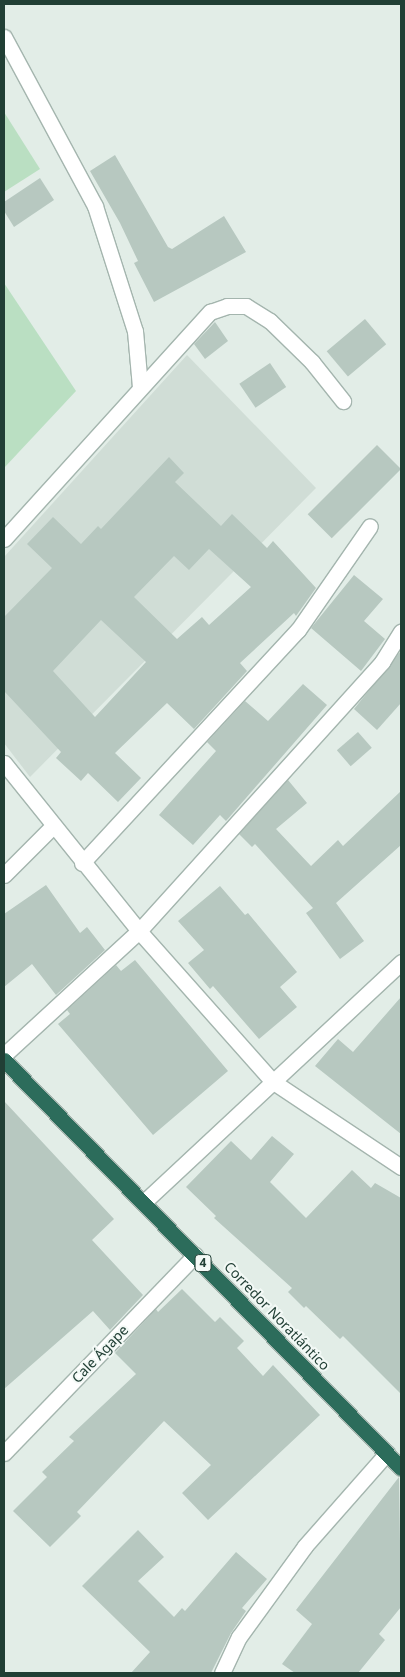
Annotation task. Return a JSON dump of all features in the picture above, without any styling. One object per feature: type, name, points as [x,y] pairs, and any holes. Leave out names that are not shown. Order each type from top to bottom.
[{"type":"highway","name":"Corredor Noratlántico","points":[[4,1060],[401,1468]]},
{"type":"street","points":[[4,37],[95,206],[135,331],[140,387]]},
{"type":"street","points":[[4,539],[210,312],[227,306],[246,306],[270,321],[312,362],[343,401]]},
{"type":"street","points":[[82,863],[298,630],[370,526]]},
{"type":"street","points":[[4,1055],[139,931],[382,662],[401,632]]},
{"type":"street","points":[[4,763],[52,827],[139,931],[272,1081],[401,1168]]},
{"type":"street","points":[[4,875],[52,827]]},
{"type":"street","points":[[144,1202],[401,962]]},
{"type":"street","name":"Cale Ágape","points":[[4,1454],[195,1255]]},
{"type":"street","points":[[222,1673],[240,1637],[305,1546],[387,1453]]},
{"type":"shaded area","points":[[187,355],[316,488],[30,777],[4,743],[4,557]]},
{"type":"green space","points":[[4,112],[40,169],[4,192]]},
{"type":"green space","points":[[4,283],[76,391],[4,468]]},
{"type":"building","points":[[115,155],[168,247],[172,249],[224,216],[246,252],[154,302],[134,263],[138,261],[120,223],[90,171]]},
{"type":"building","points":[[40,178],[54,200],[14,227],[4,211],[4,202]]},
{"type":"building","points":[[365,319],[386,344],[348,376],[327,351]]},
{"type":"building","points":[[215,322],[228,341],[205,359],[194,344]]},
{"type":"building","points":[[270,363],[286,387],[256,408],[239,384]]},
{"type":"building","points":[[377,445],[401,469],[332,538],[308,514]]},
{"type":"building","points":[[169,457],[184,473],[175,482],[221,526],[232,514],[267,548],[273,541],[316,588],[296,616],[294,613],[240,663],[247,671],[194,729],[167,703],[115,753],[141,778],[118,802],[88,773],[81,781],[56,758],[61,752],[4,691],[4,617],[52,568],[27,544],[53,517],[81,544],[98,526],[101,529]],"holes":[[[209,549],[251,587],[209,625],[202,617],[177,639],[134,597],[174,556],[189,570]],[[101,620],[146,662],[95,717],[53,671]]]},
{"type":"building","points":[[354,575],[383,599],[364,621],[385,639],[361,671],[311,628]]},
{"type":"building","points":[[400,652],[401,703],[377,730],[354,709]]},
{"type":"building","points":[[303,684],[327,705],[226,821],[220,815],[193,845],[159,815],[216,751],[207,742],[245,701],[268,721]]},
{"type":"building","points":[[358,732],[372,748],[351,766],[337,750]]},
{"type":"building","points":[[288,780],[307,803],[276,829],[311,866],[338,840],[343,846],[401,791],[401,845],[336,903],[364,941],[340,959],[306,913],[313,908],[255,844],[252,847],[239,834]]},
{"type":"building","points":[[46,885],[80,933],[87,927],[105,950],[56,995],[32,964],[4,987],[4,914]]},
{"type":"building","points":[[220,886],[245,915],[248,913],[297,972],[280,987],[297,1007],[259,1039],[213,986],[210,989],[188,963],[204,950],[178,921]]},
{"type":"building","points":[[135,960],[228,1071],[153,1135],[58,1024],[70,1014],[67,1010],[116,965],[121,971]]},
{"type":"building","points":[[401,997],[401,1134],[315,1066],[338,1039],[353,1052]]},
{"type":"building","points":[[4,1101],[114,1219],[92,1240],[143,1295],[110,1330],[93,1311],[4,1389]]},
{"type":"building","points":[[272,1136],[294,1154],[270,1182],[306,1218],[352,1170],[371,1188],[375,1183],[401,1198],[401,1394],[343,1336],[340,1339],[306,1306],[304,1308],[288,1292],[292,1288],[214,1218],[216,1216],[186,1187],[231,1141],[251,1160]]},
{"type":"building","points":[[182,1289],[215,1322],[220,1317],[244,1341],[237,1348],[263,1376],[273,1365],[320,1415],[208,1520],[182,1493],[211,1465],[164,1421],[77,1512],[81,1516],[50,1547],[13,1511],[47,1477],[42,1472],[74,1441],[69,1437],[136,1374],[115,1353],[156,1309],[158,1312]]},
{"type":"building","points":[[399,1477],[401,1607],[379,1634],[385,1640],[358,1673],[295,1673],[282,1664],[312,1624],[296,1610]]},
{"type":"building","points":[[138,1530],[164,1557],[138,1581],[174,1617],[182,1608],[185,1611],[236,1552],[267,1579],[242,1608],[246,1611],[231,1633],[211,1673],[131,1673],[150,1652],[82,1586]]}]
